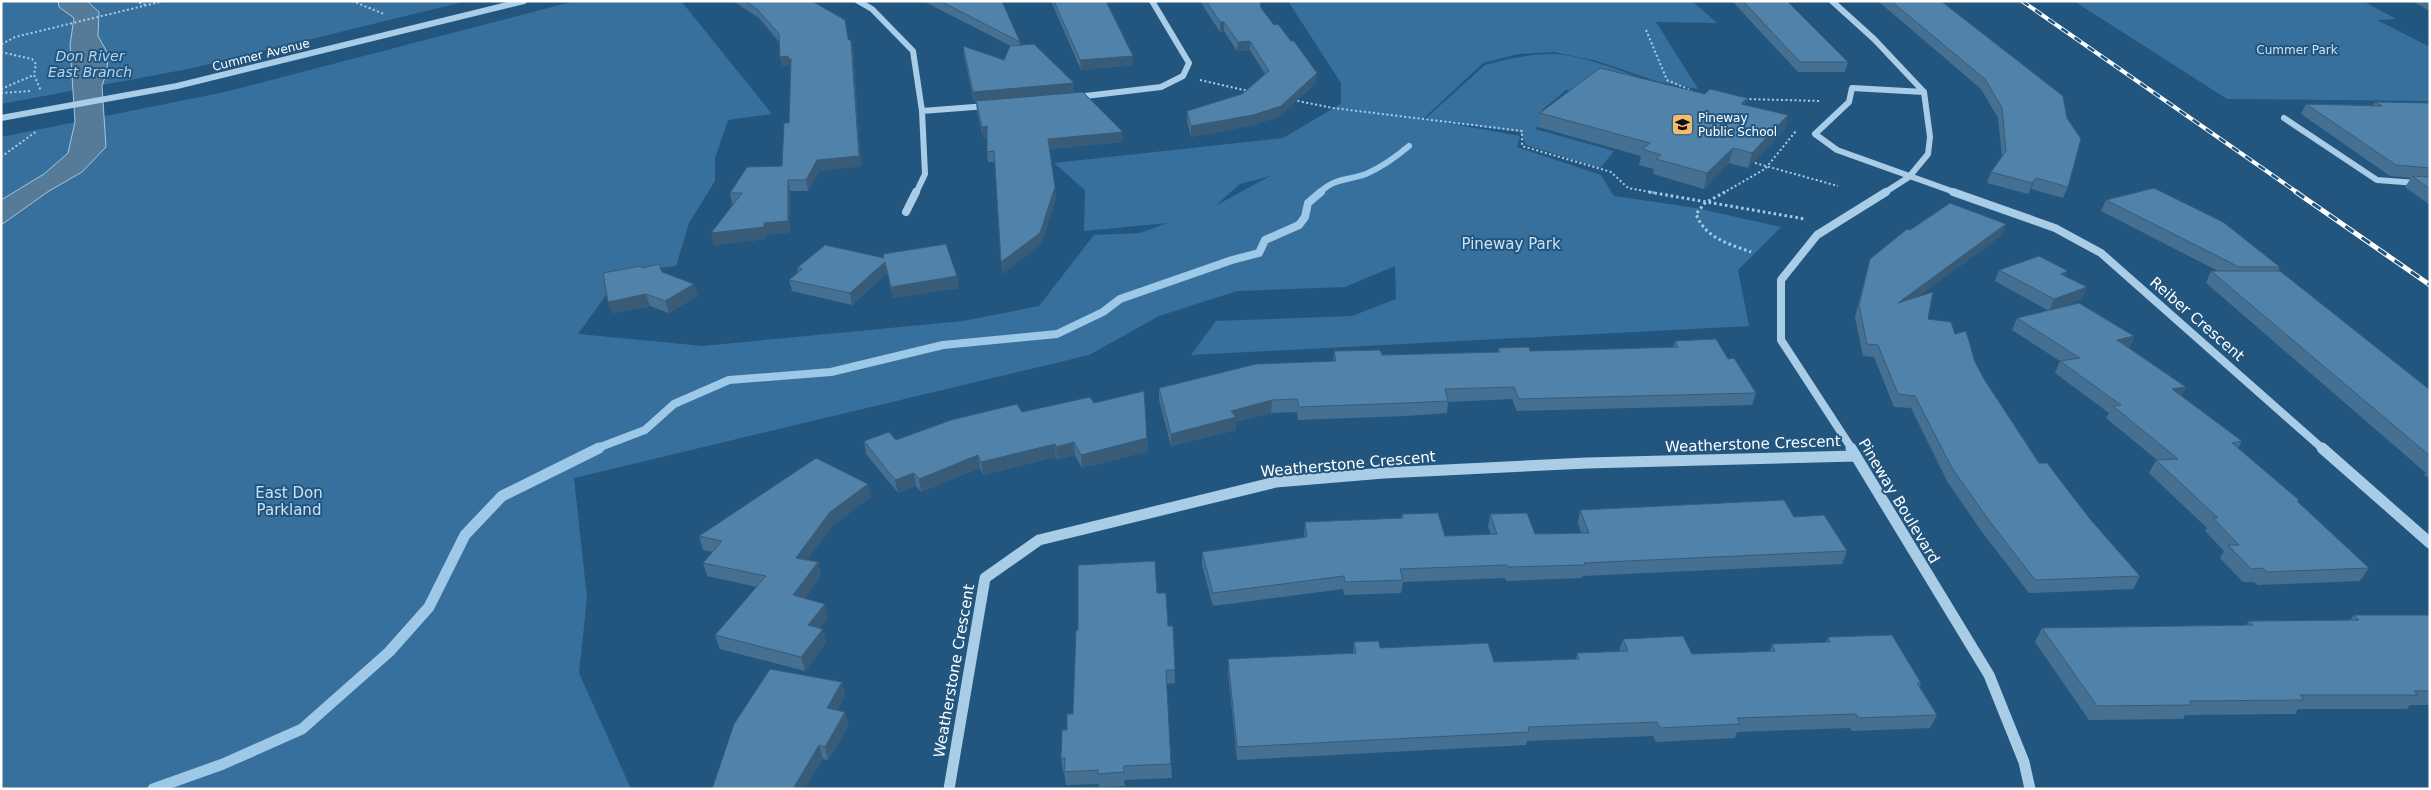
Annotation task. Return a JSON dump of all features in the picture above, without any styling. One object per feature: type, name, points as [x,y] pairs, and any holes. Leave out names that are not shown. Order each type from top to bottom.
[{"type":"street","name":"Cummer Avenue","points":[[1,118],[177,86],[524,1]]},
{"type":"street","points":[[858,1],[872,9],[913,51],[922,111],[925,174],[906,212]]},
{"type":"street","points":[[1072,98],[1161,87],[1183,76],[1189,63],[1152,1]]},
{"type":"street","points":[[1832,1],[1874,39],[1924,92]]},
{"type":"street","points":[[1909,177],[1837,150],[1815,134],[1850,102],[1852,88],[1924,92]]},
{"type":"street","name":"Pineway Boulevard","points":[[1924,92],[1930,137],[1928,154],[1909,177],[1817,234],[1780,280],[1781,340],[1856,456],[1989,675],[2024,762],[2030,789]]},
{"type":"street","points":[[922,111],[994,105]]},
{"type":"street","points":[[2284,118],[2377,180],[2430,184]]},
{"type":"street","name":"Reiber Crescent","points":[[1909,177],[2054,228],[2101,253],[2430,543]]},
{"type":"street","name":"Weatherstone Crescent","points":[[949,789],[985,578],[1039,540],[1276,482],[1384,473],[1549,465],[1856,456]]},
{"type":"path","points":[[135,1],[146,5]]},
{"type":"path","points":[[43,96],[34,75],[36,64],[32,59],[1,50],[2,44],[15,37],[164,1]]},
{"type":"path","points":[[1646,30],[1667,80],[1699,94]]},
{"type":"path","points":[[1,91],[34,75]]},
{"type":"path","points":[[1183,76],[1257,93]]},
{"type":"path","points":[[1,91],[40,90]]},
{"type":"path","points":[[1745,98],[1850,102]]},
{"type":"path","points":[[1286,99],[1333,108],[1522,131],[1522,146],[1611,172],[1628,188],[1835,224]]},
{"type":"path","points":[[1815,107],[1820,101]]},
{"type":"path","points":[[1751,252],[1714,238],[1698,225],[1696,214],[1707,202],[1767,166],[1800,126]]},
{"type":"path","points":[[1,157],[33,136],[38,130]]},
{"type":"path","points":[[1755,163],[1838,186]]},
{"type":"green space","points":[[1,1],[467,1],[193,68],[1,104]]},
{"type":"green space","name":"East Don Parkland","points":[[575,1],[681,1],[772,114],[728,120],[715,158],[715,181],[689,223],[676,266],[649,269],[614,284],[578,334],[703,346],[963,321],[1039,306],[1094,235],[1140,233],[1167,223],[1084,231],[1085,190],[1054,163],[1283,138],[1341,104],[1341,83],[1288,1],[1692,1],[1717,23],[1656,22],[1698,89],[1659,82],[1597,61],[1578,57],[1660,85],[1577,92],[1566,90],[1542,110],[1551,114],[1535,129],[1614,151],[1600,168],[1526,145],[1520,132],[1436,121],[1520,136],[1517,147],[1601,175],[1614,196],[1696,208],[1781,227],[1738,270],[1749,326],[1191,355],[1216,321],[1352,316],[1396,299],[1395,266],[1345,287],[1237,291],[1159,316],[1089,355],[574,478],[587,598],[579,673],[631,789],[1,789],[1,137],[225,92]],"holes":[[[1554,52],[1578,57],[1544,54],[1518,57],[1485,65],[1423,119],[1483,63],[1518,54]],[[1270,176],[1215,206],[1240,184]]]},
{"type":"green space","name":"Cummer Park","points":[[2074,1],[2363,1],[2396,19],[2377,20],[2430,47],[2430,101],[2227,99]]},
{"type":"water","name":"Don River East Branch","points":[[58,1],[87,1],[99,12],[98,36],[108,54],[107,71],[102,86],[106,147],[82,172],[49,191],[1,225],[1,200],[44,174],[68,153],[75,122],[70,45],[74,18],[59,7]]},
{"type":"building","points":[[745,1],[812,1],[845,20],[848,39],[851,41],[859,156],[817,160],[806,180],[788,180],[788,221],[764,223],[764,227],[711,233],[742,193],[730,193],[747,167],[782,166],[784,123],[789,123],[791,59],[788,59],[788,56],[780,57],[779,34],[757,9]]},
{"type":"building","points":[[940,1],[1002,1],[1020,42]]},
{"type":"building","points":[[1054,1],[1106,1],[1133,56],[1080,60]]},
{"type":"building","points":[[1206,1],[1260,1],[1261,8],[1274,25],[1278,24],[1291,41],[1294,41],[1317,73],[1281,106],[1253,115],[1191,126],[1187,111],[1242,94],[1269,71],[1250,41],[1238,42],[1224,22],[1220,22]]},
{"type":"building","points":[[1743,1],[1787,1],[1848,62],[1800,62]]},
{"type":"building","points":[[1891,1],[1941,1],[2063,96],[2067,118],[2081,139],[2068,187],[2036,178],[2032,183],[1991,172],[2006,151],[2002,108],[1985,79]]},
{"type":"building","points":[[1034,44],[1074,83],[973,92],[963,46],[1004,60],[1010,46]]},
{"type":"building","points":[[1600,68],[1705,94],[1710,89],[1747,98],[1741,104],[1788,115],[1752,153],[1733,148],[1707,173],[1656,159],[1661,155],[1642,149],[1650,143],[1540,113]]},
{"type":"building","points":[[1083,92],[1123,132],[1048,139],[1055,187],[1040,233],[1001,262],[994,151],[987,152],[987,126],[982,127],[976,101]]},
{"type":"building","points":[[2375,102],[2430,103],[2430,168],[2396,165],[2306,104],[2382,106]]},
{"type":"building","points":[[2412,176],[2430,177],[2430,189]]},
{"type":"building","points":[[2154,188],[2223,222],[2280,267],[2239,267],[2106,200]]},
{"type":"building","points":[[1950,203],[2006,224],[1898,303],[1933,292],[1928,319],[1951,322],[1955,334],[1966,331],[1975,362],[1984,379],[2039,463],[2047,463],[2090,519],[2140,576],[2035,580],[1952,468],[1915,396],[1898,394],[1878,345],[1867,344],[1859,305],[1870,259],[1907,229],[1910,230]]},
{"type":"building","points":[[946,244],[957,276],[891,287],[885,262],[850,293],[789,280],[802,269],[797,268],[825,245],[884,258],[883,254]]},
{"type":"building","points":[[2039,256],[2068,271],[2061,274],[2087,287],[2054,299],[1999,270]]},
{"type":"building","points":[[659,264],[662,272],[694,284],[665,301],[646,294],[608,302],[603,273]]},
{"type":"building","points":[[2211,271],[2280,271],[2430,390],[2430,456]]},
{"type":"building","points":[[2079,303],[2134,336],[2117,340],[2186,387],[2172,389],[2242,441],[2232,443],[2299,500],[2297,501],[2369,568],[2267,572],[2263,568],[2251,569],[2228,545],[2239,545],[2213,518],[2218,518],[2156,460],[2178,459],[2113,406],[2121,405],[2060,361],[2080,358],[2017,318]]},
{"type":"building","points":[[1716,339],[1728,359],[1734,358],[1756,393],[1519,399],[1514,387],[1445,389],[1448,401],[1299,407],[1297,399],[1272,400],[1231,411],[1236,417],[1171,434],[1159,388],[1256,364],[1336,361],[1334,351],[1380,350],[1382,355],[1500,352],[1498,348],[1529,347],[1530,351],[1678,347],[1675,341]]},
{"type":"building","points":[[1144,391],[1147,438],[1081,455],[1074,442],[1056,447],[1055,444],[981,462],[978,455],[919,479],[914,473],[895,480],[864,441],[889,432],[896,440],[951,420],[1017,404],[1022,412],[1090,397],[1094,403]]},
{"type":"building","points":[[816,458],[868,484],[830,512],[796,558],[818,562],[793,595],[825,604],[808,625],[823,629],[801,657],[715,635],[766,576],[703,563],[722,541],[699,536]]},
{"type":"building","points":[[1784,500],[1794,517],[1824,515],[1847,551],[1584,563],[1585,565],[1508,567],[1507,565],[1400,569],[1403,580],[1345,582],[1344,576],[1213,593],[1202,552],[1307,537],[1305,522],[1403,518],[1402,514],[1438,513],[1445,536],[1497,534],[1490,514],[1527,513],[1535,534],[1589,533],[1580,510]]},
{"type":"building","points":[[1155,561],[1157,593],[1166,593],[1168,626],[1173,626],[1175,670],[1166,670],[1171,764],[1124,766],[1124,772],[1098,774],[1098,770],[1064,772],[1065,758],[1061,758],[1062,730],[1067,730],[1067,714],[1073,714],[1076,630],[1078,630],[1078,565]]},
{"type":"building","points":[[2354,615],[2430,615],[2430,691],[2414,691],[2418,695],[2300,695],[2304,700],[2189,701],[2192,705],[2097,706],[2042,628],[2253,625],[2249,621],[2359,620]]},
{"type":"building","points":[[1892,635],[1921,683],[1917,683],[1937,715],[1858,718],[1856,714],[1737,718],[1740,724],[1660,728],[1657,722],[1528,727],[1529,732],[1237,747],[1228,659],[1356,653],[1354,642],[1379,641],[1380,648],[1488,643],[1494,662],[1579,659],[1577,653],[1628,651],[1623,639],[1683,636],[1692,654],[1775,651],[1772,644],[1830,642],[1828,637]]},
{"type":"building","points":[[770,669],[842,682],[827,708],[845,712],[825,747],[819,745],[793,789],[712,789],[734,724]]},
{"type":"waterway","points":[[1319,193],[1331,184],[1372,171],[1389,162],[1409,146]]},
{"type":"waterway","points":[[595,449],[645,430],[674,404],[729,380],[831,372],[943,345],[1057,334],[1103,312],[1120,299],[1232,260],[1259,253],[1265,240],[1299,225],[1305,217],[1308,203],[1321,192]]},
{"type":"waterway","points":[[153,789],[223,764],[302,729],[389,652],[429,607],[465,535],[502,496],[599,448]]},
{"type":"railway","points":[[2022,1],[2298,193]]},
{"type":"railway","points":[[2296,192],[2430,285]]},
{"type":"place","name":"Pineway Public School","points":[[1682,125]]},
{"type":"park label","name":"Pineway Park","points":[[1511,244]]}]
